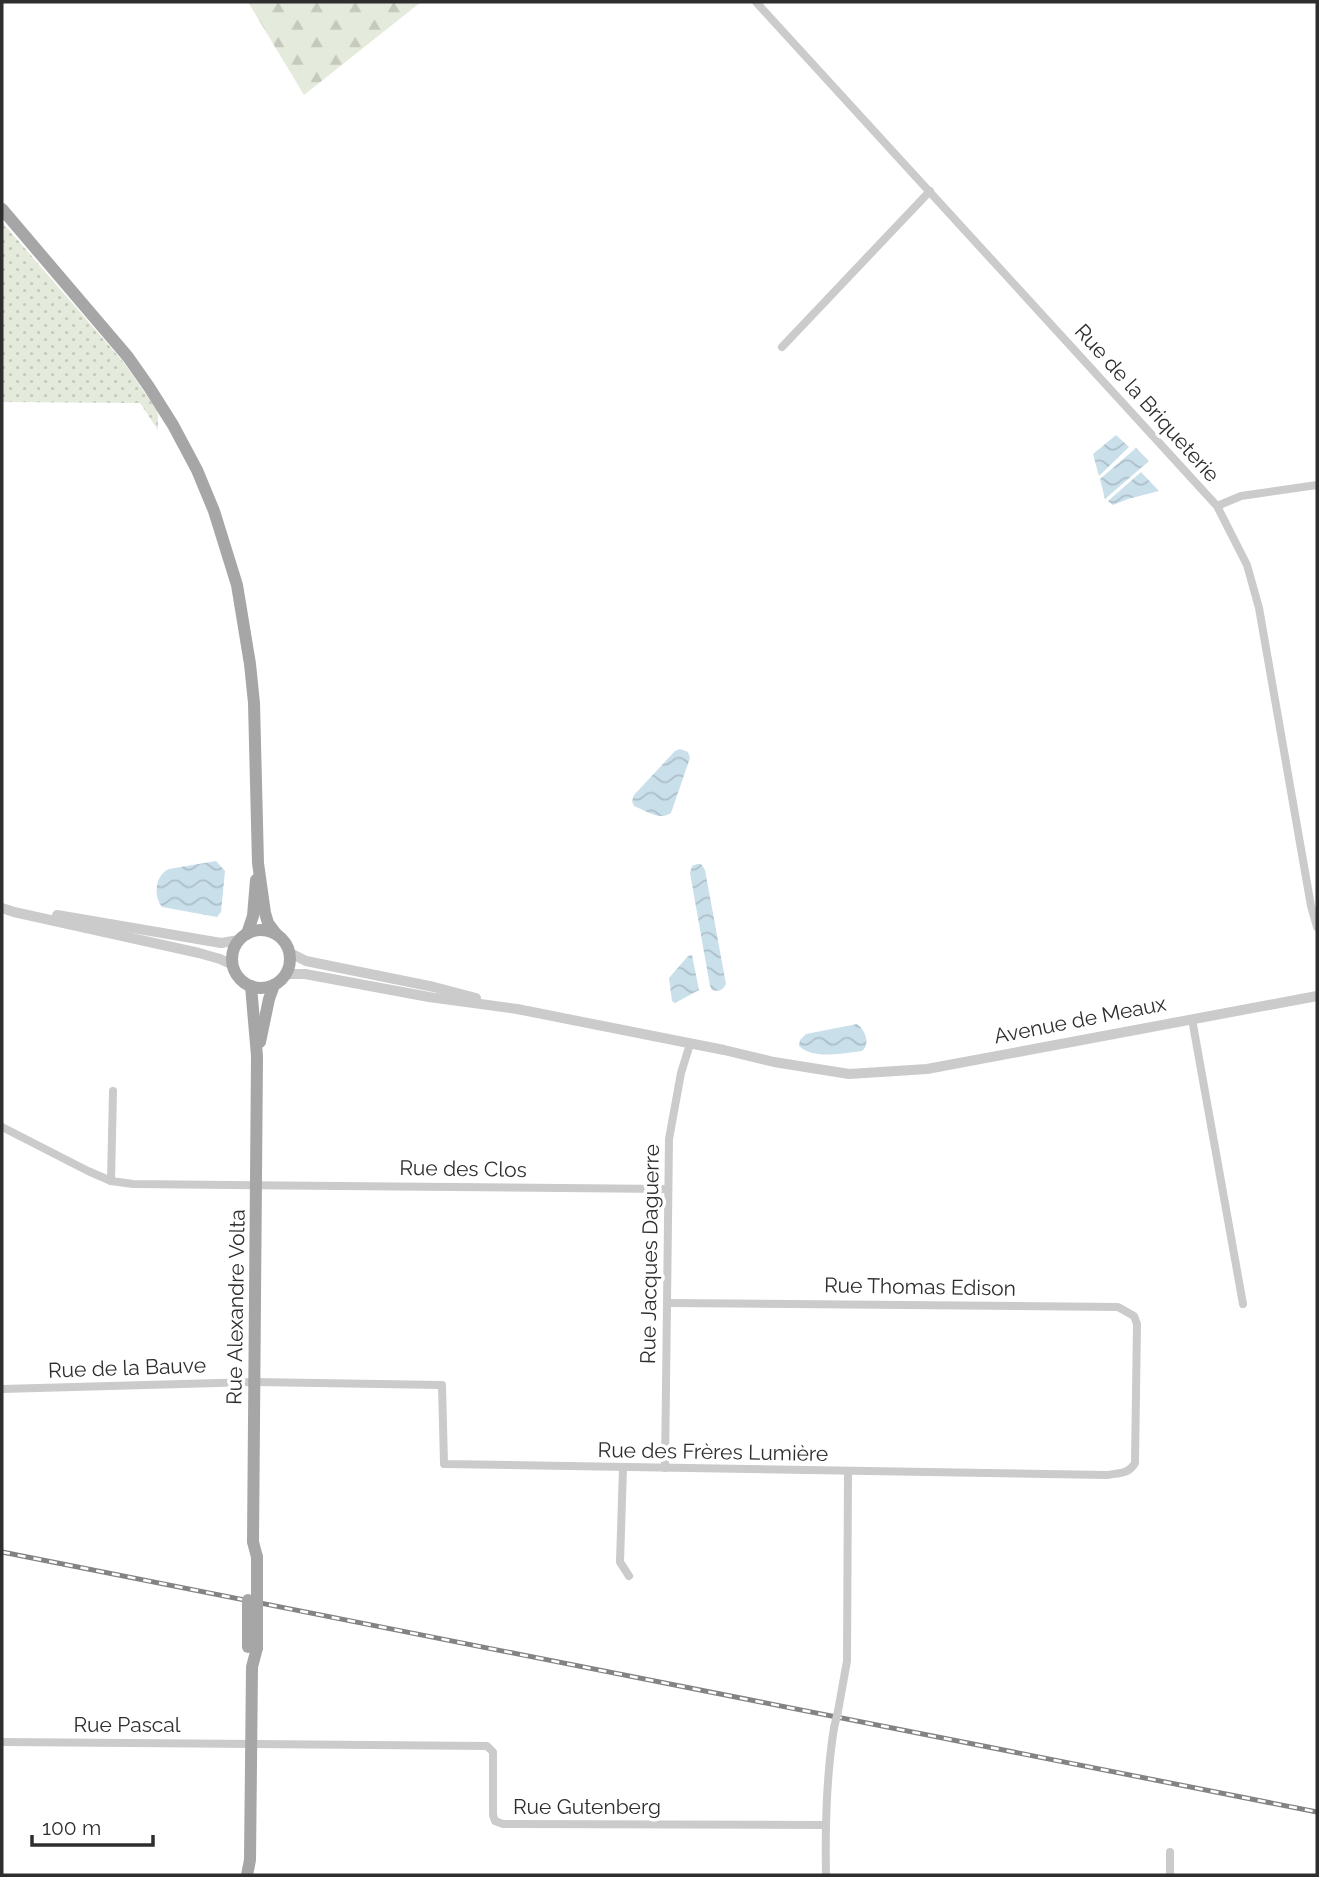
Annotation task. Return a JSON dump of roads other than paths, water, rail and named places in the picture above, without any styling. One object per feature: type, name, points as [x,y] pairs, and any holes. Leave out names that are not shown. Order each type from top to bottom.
[{"type":"main road","points":[[2,209],[128,357],[173,425],[197,470],[214,511],[237,585],[250,664],[254,703],[258,863],[265,913],[268,923],[290,953],[286,974],[274,985],[266,988],[251,986],[239,978],[232,956],[253,916],[258,863]]},
{"type":"main road","points":[[243,937],[262,930],[277,935]]},
{"type":"main road","name":"Rue Alexandre Volta","points":[[257,1056],[274,985]]},
{"type":"main road","name":"Rue Alexandre Volta","points":[[250,1860],[257,1185],[257,1056],[251,986]]},
{"type":"main road","points":[[247,1875],[250,1860]]},
{"type":"main road","points":[[250,1860],[253,1875]]},
{"type":"street","name":"Rue de la Briqueterie","points":[[756,2],[1217,506],[1247,565],[1259,608],[1317,927]]},
{"type":"street","points":[[782,346],[930,191]]},
{"type":"street","points":[[1217,506],[1241,496],[1317,485]]},
{"type":"street","points":[[3,908],[221,943],[243,937]]},
{"type":"street","points":[[3,908],[198,953],[233,965]]},
{"type":"street","points":[[290,953],[306,961],[434,987],[517,1009]]},
{"type":"street","points":[[286,974],[305,974],[429,997],[517,1009]]},
{"type":"street","name":"Avenue de Meaux","points":[[517,1009],[774,1062],[849,1074],[927,1069],[1317,996]]},
{"type":"street","points":[[1192,1019],[1243,1304]]},
{"type":"street","name":"Rue Jacques Daguerre","points":[[665,1468],[669,1139],[681,1073],[691,1044]]},
{"type":"street","points":[[111,1181],[113,1091]]},
{"type":"street","name":"Rue des Clos","points":[[2,1127],[88,1171],[111,1181],[133,1184],[668,1189]]},
{"type":"street","name":"Rue Thomas Edison","points":[[667,1303],[1118,1307],[1134,1316],[1138,1352]]},
{"type":"street","name":"Rue des Frères Lumière","points":[[254,1382],[442,1385],[444,1465],[1107,1475],[1125,1472],[1135,1463],[1138,1352]]},
{"type":"street","name":"Rue de la Bauve","points":[[2,1389],[254,1382]]},
{"type":"street","points":[[623,1468],[620,1562],[629,1576]]},
{"type":"street","points":[[826,1875],[825,1825],[829,1761],[847,1661],[848,1471]]},
{"type":"street","name":"Rue Pascal","points":[[2,1742],[251,1744]]},
{"type":"street","name":"Rue Gutenberg","points":[[251,1744],[487,1746],[493,1752],[493,1815],[495,1821],[503,1824],[825,1825]]},
{"type":"street","points":[[1170,1852],[1170,1875]]},
{"type":"water","points":[[1116,435],[1129,447],[1099,476],[1093,454]]},
{"type":"water","points":[[1136,448],[1149,461],[1105,499],[1100,479]]},
{"type":"water","points":[[1141,472],[1159,491],[1113,505],[1108,501]]},
{"type":"water","points":[[680,749],[688,752],[690,758],[671,813],[658,816],[634,806],[634,795],[675,751]]},
{"type":"water","points":[[216,861],[225,871],[221,912],[217,917],[162,907],[157,897],[157,886],[164,872]]},
{"type":"water","points":[[701,864],[705,870],[726,984],[719,991],[712,990],[710,986],[690,873],[692,866]]},
{"type":"water","points":[[692,955],[699,990],[675,1003],[672,1001],[669,978],[688,956]]},
{"type":"water","points":[[857,1024],[866,1037],[866,1045],[862,1051],[820,1054],[799,1046],[800,1040],[806,1034]]},
{"type":"railway","points":[[2,1552],[1317,1812]]}]
